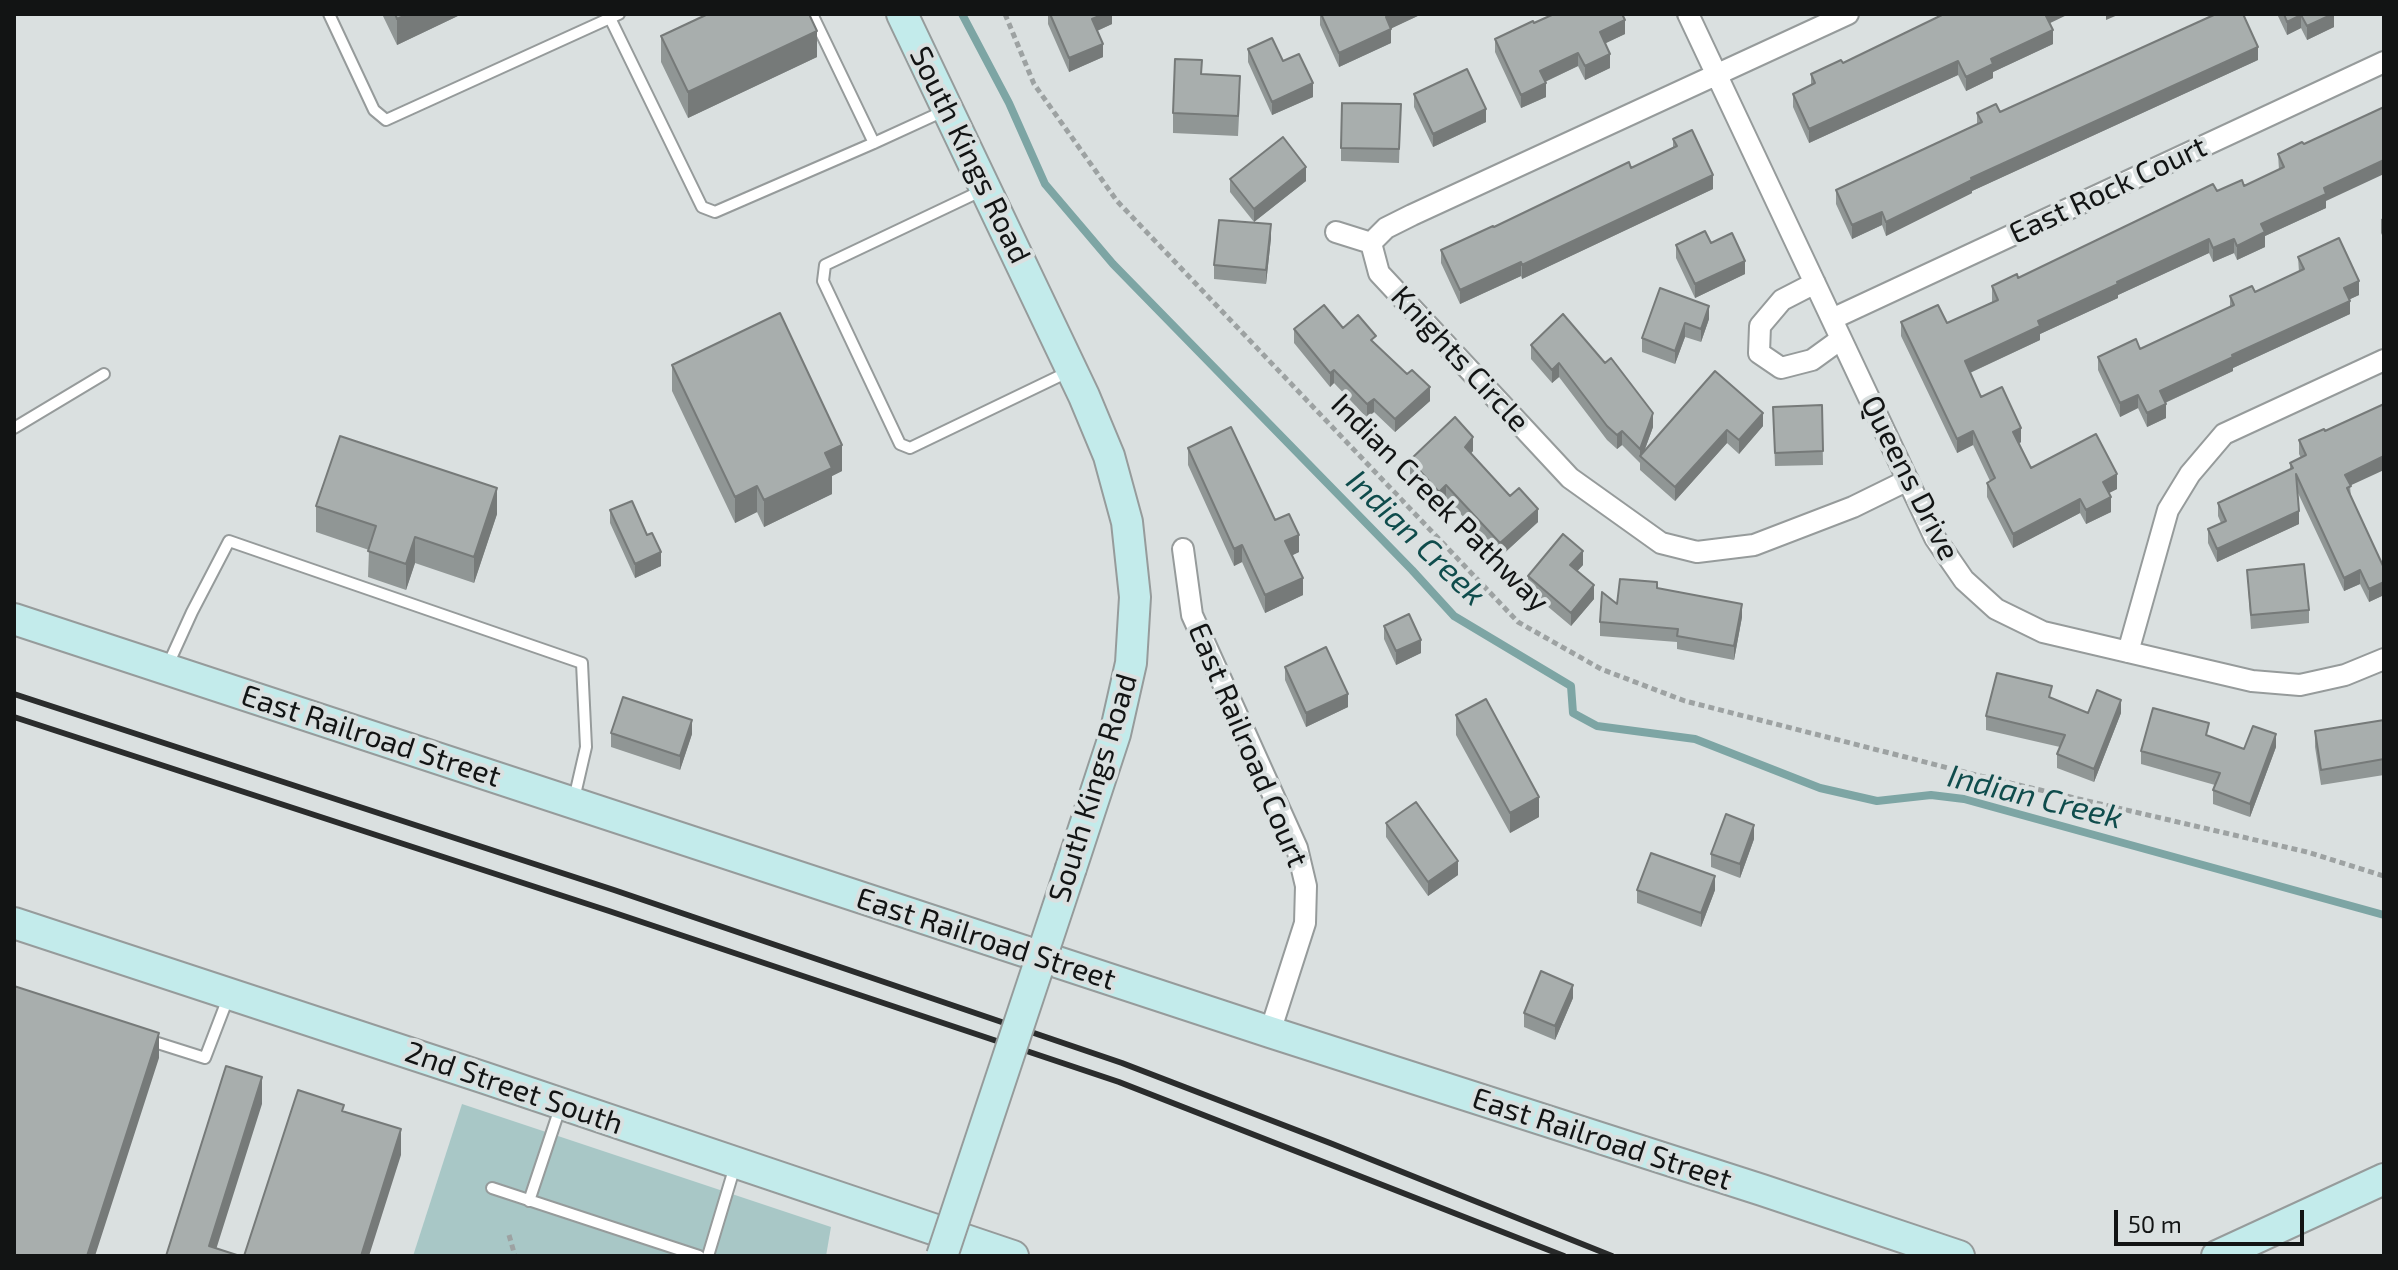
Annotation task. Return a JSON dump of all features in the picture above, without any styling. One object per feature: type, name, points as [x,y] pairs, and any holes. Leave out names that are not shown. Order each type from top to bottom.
[{"type":"street","name":"South Kings Road","points":[[902,14],[987,188],[1109,456],[1127,522],[1135,597],[1131,663],[1115,734],[942,1256]]},
{"type":"street","name":"Queens Drive","points":[[1688,14],[1908,480],[1942,549],[1964,580],[1996,609],[2043,632],[2252,681],[2300,685],[2345,675],[2384,659]]},
{"type":"street","points":[[1336,232],[1371,243],[1386,228],[1412,215],[1848,14]]},
{"type":"street","name":"East Rock Court","points":[[1832,319],[2384,62]]},
{"type":"street","name":"Knights Circle","points":[[1371,243],[1379,273],[1570,478],[1661,543],[1697,552],[1754,545],[1853,507],[1908,480]]},
{"type":"street","points":[[1815,283],[1782,300],[1760,326],[1759,353],[1781,368],[1812,360],[1841,339]]},
{"type":"street","points":[[2128,652],[2168,510],[2190,474],[2224,434],[2384,360]]},
{"type":"street","name":"East Railroad Court","points":[[1183,549],[1192,615],[1297,848],[1306,886],[1305,923],[1270,1032]]},
{"type":"street","name":"East Railroad Street","points":[[14,619],[1959,1256]]},
{"type":"street","name":"2nd Street South","points":[[14,923],[1013,1256]]},
{"type":"street","points":[[2217,1256],[2384,1179]]},
{"type":"lane","points":[[329,14],[374,110],[386,120],[612,15],[702,207],[715,212],[948,109]]},
{"type":"lane","points":[[812,14],[874,143]]},
{"type":"lane","points":[[987,188],[825,265],[823,281],[900,444],[910,448],[1072,370]]},
{"type":"lane","points":[[14,428],[104,374]]},
{"type":"lane","points":[[166,669],[229,541],[582,663],[586,747],[573,803]]},
{"type":"lane","points":[[132,1034],[205,1058],[230,993]]},
{"type":"lane","points":[[529,1201],[561,1103]]},
{"type":"lane","points":[[708,1256],[736,1163]]},
{"type":"lane","points":[[492,1188],[699,1256]]},
{"type":"path","name":"Indian Creek Pathway","points":[[1005,14],[1034,84],[1117,201],[1518,622],[1601,669],[1685,701],[1980,776],[2307,852],[2384,876]]},
{"type":"path","points":[[509,1235],[515,1256]]},
{"type":"shaded area","points":[[462,1104],[831,1227],[826,1256],[413,1256]]},
{"type":"building","points":[[708,14],[809,14],[817,31],[688,92],[661,36]]},
{"type":"building","points":[[1050,14],[1104,14],[1092,19],[1103,44],[1069,58]]},
{"type":"building","points":[[1321,14],[1393,14],[1386,17],[1391,29],[1339,53]]},
{"type":"building","points":[[1554,14],[1622,14],[1625,20],[1600,32],[1610,54],[1585,66],[1578,53],[1540,71],[1546,83],[1521,95],[1495,39]]},
{"type":"building","points":[[1944,14],[2045,14],[2053,30],[1991,59],[1993,64],[1966,77],[1958,61],[1809,129],[1793,94],[1815,83],[1811,74],[1841,60],[1843,63]]},
{"type":"building","points":[[2216,14],[2243,14],[2258,47],[1971,178],[1886,222],[1882,212],[1852,225],[1836,190],[1982,122],[1977,113],[1996,104],[2000,112]]},
{"type":"building","points":[[2284,14],[2333,14],[2307,26],[2301,15],[2287,22]]},
{"type":"building","points":[[1272,38],[1283,61],[1299,54],[1313,83],[1272,102],[1248,49]]},
{"type":"building","points":[[1175,59],[1202,60],[1201,74],[1240,76],[1238,116],[1173,113]]},
{"type":"building","points":[[1467,69],[1486,109],[1433,134],[1414,94]]},
{"type":"building","points":[[1342,103],[1401,104],[1399,149],[1341,148]]},
{"type":"building","points":[[2384,107],[2384,160],[2324,188],[2326,194],[2261,224],[2265,232],[2237,246],[2234,239],[2213,248],[2209,239],[2038,321],[2040,326],[1965,361],[1981,397],[2002,387],[2021,428],[2013,432],[2031,468],[2096,434],[2117,474],[2103,482],[2111,497],[2086,510],[2080,499],[2013,534],[1987,483],[1995,478],[1973,431],[1957,439],[1901,322],[1938,305],[1947,323],[1998,300],[1992,286],[2017,274],[2018,278],[2213,184],[2217,191],[2242,180],[2244,186],[2284,167],[2278,154]]},
{"type":"building","points":[[1692,130],[1713,175],[1522,265],[1521,262],[1460,290],[1441,250],[1629,162],[1631,168],[1677,146],[1673,139]]},
{"type":"building","points":[[1283,137],[1306,167],[1254,209],[1230,179]]},
{"type":"building","points":[[1219,220],[1271,224],[1266,270],[1214,265]]},
{"type":"building","points":[[1705,231],[1711,243],[1732,233],[1745,261],[1695,284],[1676,245]]},
{"type":"building","points":[[2339,238],[2359,281],[2344,288],[2350,301],[2160,391],[2166,404],[2147,413],[2138,395],[2120,403],[2098,357],[2136,339],[2140,349],[2234,305],[2230,296],[2252,286],[2255,292],[2304,269],[2298,257]]},
{"type":"building","points":[[1660,288],[1709,306],[1701,329],[1685,323],[1675,351],[1642,338]]},
{"type":"building","points":[[1324,305],[1343,328],[1358,315],[1376,336],[1371,340],[1407,374],[1412,370],[1430,387],[1395,419],[1374,399],[1367,404],[1334,370],[1330,373],[1294,329]]},
{"type":"building","points":[[780,313],[842,445],[825,453],[832,468],[764,500],[757,486],[735,497],[672,365]]},
{"type":"building","points":[[1563,314],[1605,363],[1611,358],[1653,413],[1640,449],[1622,431],[1617,435],[1607,426],[1559,363],[1552,370],[1531,345]]},
{"type":"building","points":[[1715,371],[1763,413],[1739,440],[1727,430],[1675,487],[1640,456]]},
{"type":"building","points":[[2384,404],[2384,456],[2345,475],[2351,486],[2347,488],[2384,568],[2384,582],[2369,589],[2360,570],[2344,578],[2296,474],[2299,511],[2217,549],[2208,529],[2226,521],[2218,503],[2293,468],[2290,463],[2306,455],[2299,440]]},
{"type":"building","points":[[1822,405],[1823,451],[1775,453],[1773,407]]},
{"type":"building","points":[[1455,417],[1473,437],[1465,447],[1510,496],[1519,488],[1538,509],[1500,543],[1446,485],[1439,492],[1410,460]]},
{"type":"building","points":[[1231,427],[1275,520],[1289,514],[1299,535],[1285,541],[1303,578],[1265,595],[1242,545],[1234,549],[1188,448]]},
{"type":"building","points":[[340,436],[497,488],[474,557],[415,537],[406,564],[368,551],[376,526],[316,506]]},
{"type":"building","points":[[632,501],[647,535],[652,533],[661,552],[635,564],[610,510]]},
{"type":"building","points":[[1563,534],[1583,551],[1570,565],[1594,585],[1571,613],[1528,576]]},
{"type":"building","points":[[2304,564],[2309,610],[2251,615],[2247,570]]},
{"type":"building","points":[[1620,579],[1657,582],[1657,588],[1742,604],[1734,646],[1677,636],[1678,629],[1600,622],[1602,592],[1617,604]]},
{"type":"building","points":[[1409,614],[1421,640],[1396,651],[1384,626]]},
{"type":"building","points":[[1326,647],[1348,694],[1306,713],[1285,667]]},
{"type":"building","points":[[1997,673],[2052,686],[2049,697],[2088,713],[2097,690],[2121,700],[2094,769],[2057,754],[2065,735],[1986,716]]},
{"type":"building","points":[[623,697],[692,720],[680,756],[611,733]]},
{"type":"building","points":[[1486,699],[1539,797],[1510,813],[1456,715]]},
{"type":"building","points":[[2153,708],[2209,723],[2206,735],[2244,749],[2253,726],[2276,734],[2250,804],[2213,790],[2220,773],[2141,751]]},
{"type":"building","points":[[2384,720],[2384,759],[2321,770],[2315,731]]},
{"type":"building","points":[[1416,802],[1458,861],[1428,882],[1386,823]]},
{"type":"building","points":[[1726,814],[1754,825],[1740,864],[1711,854]]},
{"type":"building","points":[[1651,853],[1715,876],[1701,913],[1637,890]]},
{"type":"building","points":[[1541,971],[1573,985],[1555,1026],[1524,1013]]},
{"type":"building","points":[[14,986],[159,1033],[87,1256],[14,1256]]},
{"type":"building","points":[[226,1066],[262,1077],[209,1246],[240,1256],[166,1256]]},
{"type":"building","points":[[298,1090],[344,1105],[342,1111],[401,1129],[361,1256],[244,1256]]},
{"type":"waterway","name":"Indian Creek","points":[[962,14],[1009,103],[1045,184],[1113,264],[1454,616],[1571,686],[1573,713],[1597,726],[1695,739],[1820,788],[1877,801],[1931,795],[1964,799],[2384,915]]},
{"type":"railway","points":[[14,694],[614,890],[1122,1063],[1612,1256]]},
{"type":"railway","points":[[14,717],[609,911],[1119,1082],[1564,1256]]}]
